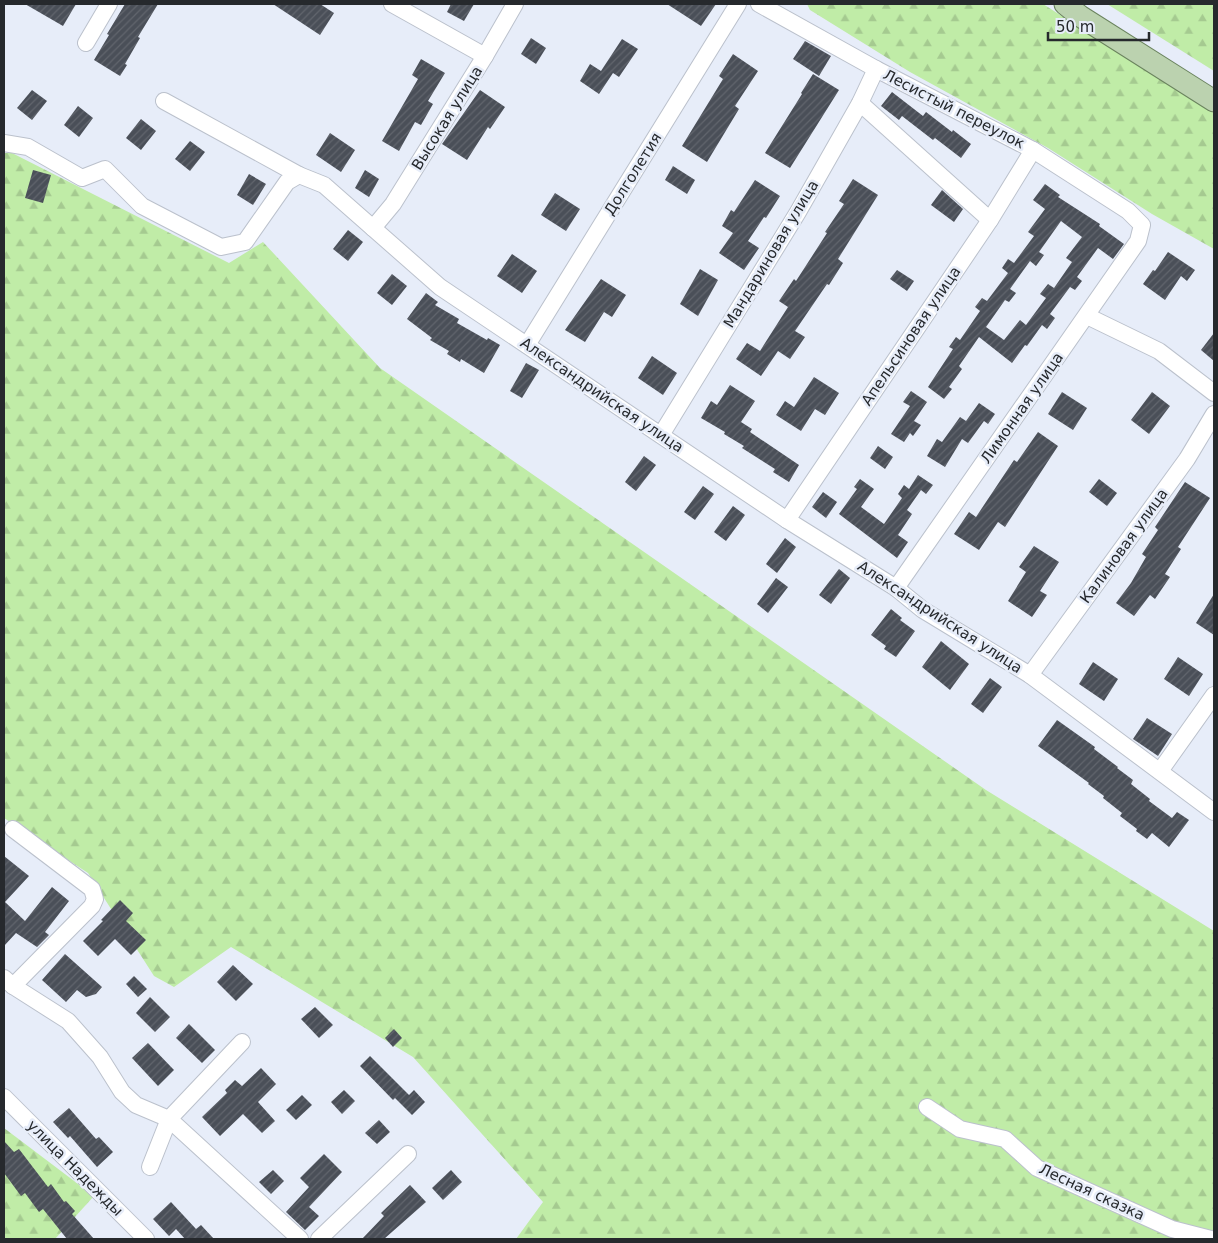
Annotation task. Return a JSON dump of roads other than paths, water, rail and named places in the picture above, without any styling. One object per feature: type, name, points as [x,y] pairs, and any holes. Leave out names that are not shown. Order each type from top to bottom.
[{"type":"main road","points":[[1065,4],[1088,21],[1214,101]]},
{"type":"street","points":[[86,43],[109,4]]},
{"type":"street","points":[[392,4],[485,56]]},
{"type":"street","name":"Высокая улица","points":[[373,228],[393,204],[515,4]]},
{"type":"street","name":"Долголетия","points":[[527,345],[738,4]]},
{"type":"street","name":"Лесистый переулок","points":[[759,4],[876,69],[1032,150],[1128,211],[1142,225]]},
{"type":"street","name":"Мандариновая улица","points":[[661,435],[798,212],[860,103],[876,69]]},
{"type":"street","name":"Александрийская улица","points":[[164,101],[300,175],[324,185],[440,287],[787,520],[896,588],[923,610],[1030,675],[1214,812]]},
{"type":"street","points":[[860,103],[990,220]]},
{"type":"street","points":[[4,143],[28,147],[82,178],[105,169],[142,206],[221,247],[246,242],[287,182],[300,175]]},
{"type":"street","name":"Апельсиновая улица","points":[[787,520],[990,220],[1032,150]]},
{"type":"street","name":"Лимонная улица","points":[[896,588],[1138,241],[1142,225]]},
{"type":"street","points":[[1087,316],[1159,350],[1214,393]]},
{"type":"street","name":"Калиновая улица","points":[[1030,675],[1186,459],[1214,414]]},
{"type":"street","points":[[1160,771],[1214,696]]},
{"type":"street","points":[[13,829],[92,889],[95,900],[92,906],[8,982],[68,1021],[100,1057],[122,1092],[136,1105],[169,1119],[300,1239]]},
{"type":"street","points":[[150,1167],[169,1119],[242,1042]]},
{"type":"street","name":"улица Надежды","points":[[4,1097],[146,1239]]},
{"type":"street","name":"Лесная сказка","points":[[927,1107],[960,1129],[1005,1139],[1037,1168],[1172,1229],[1212,1239]]},
{"type":"street","points":[[319,1239],[408,1154]]}]
